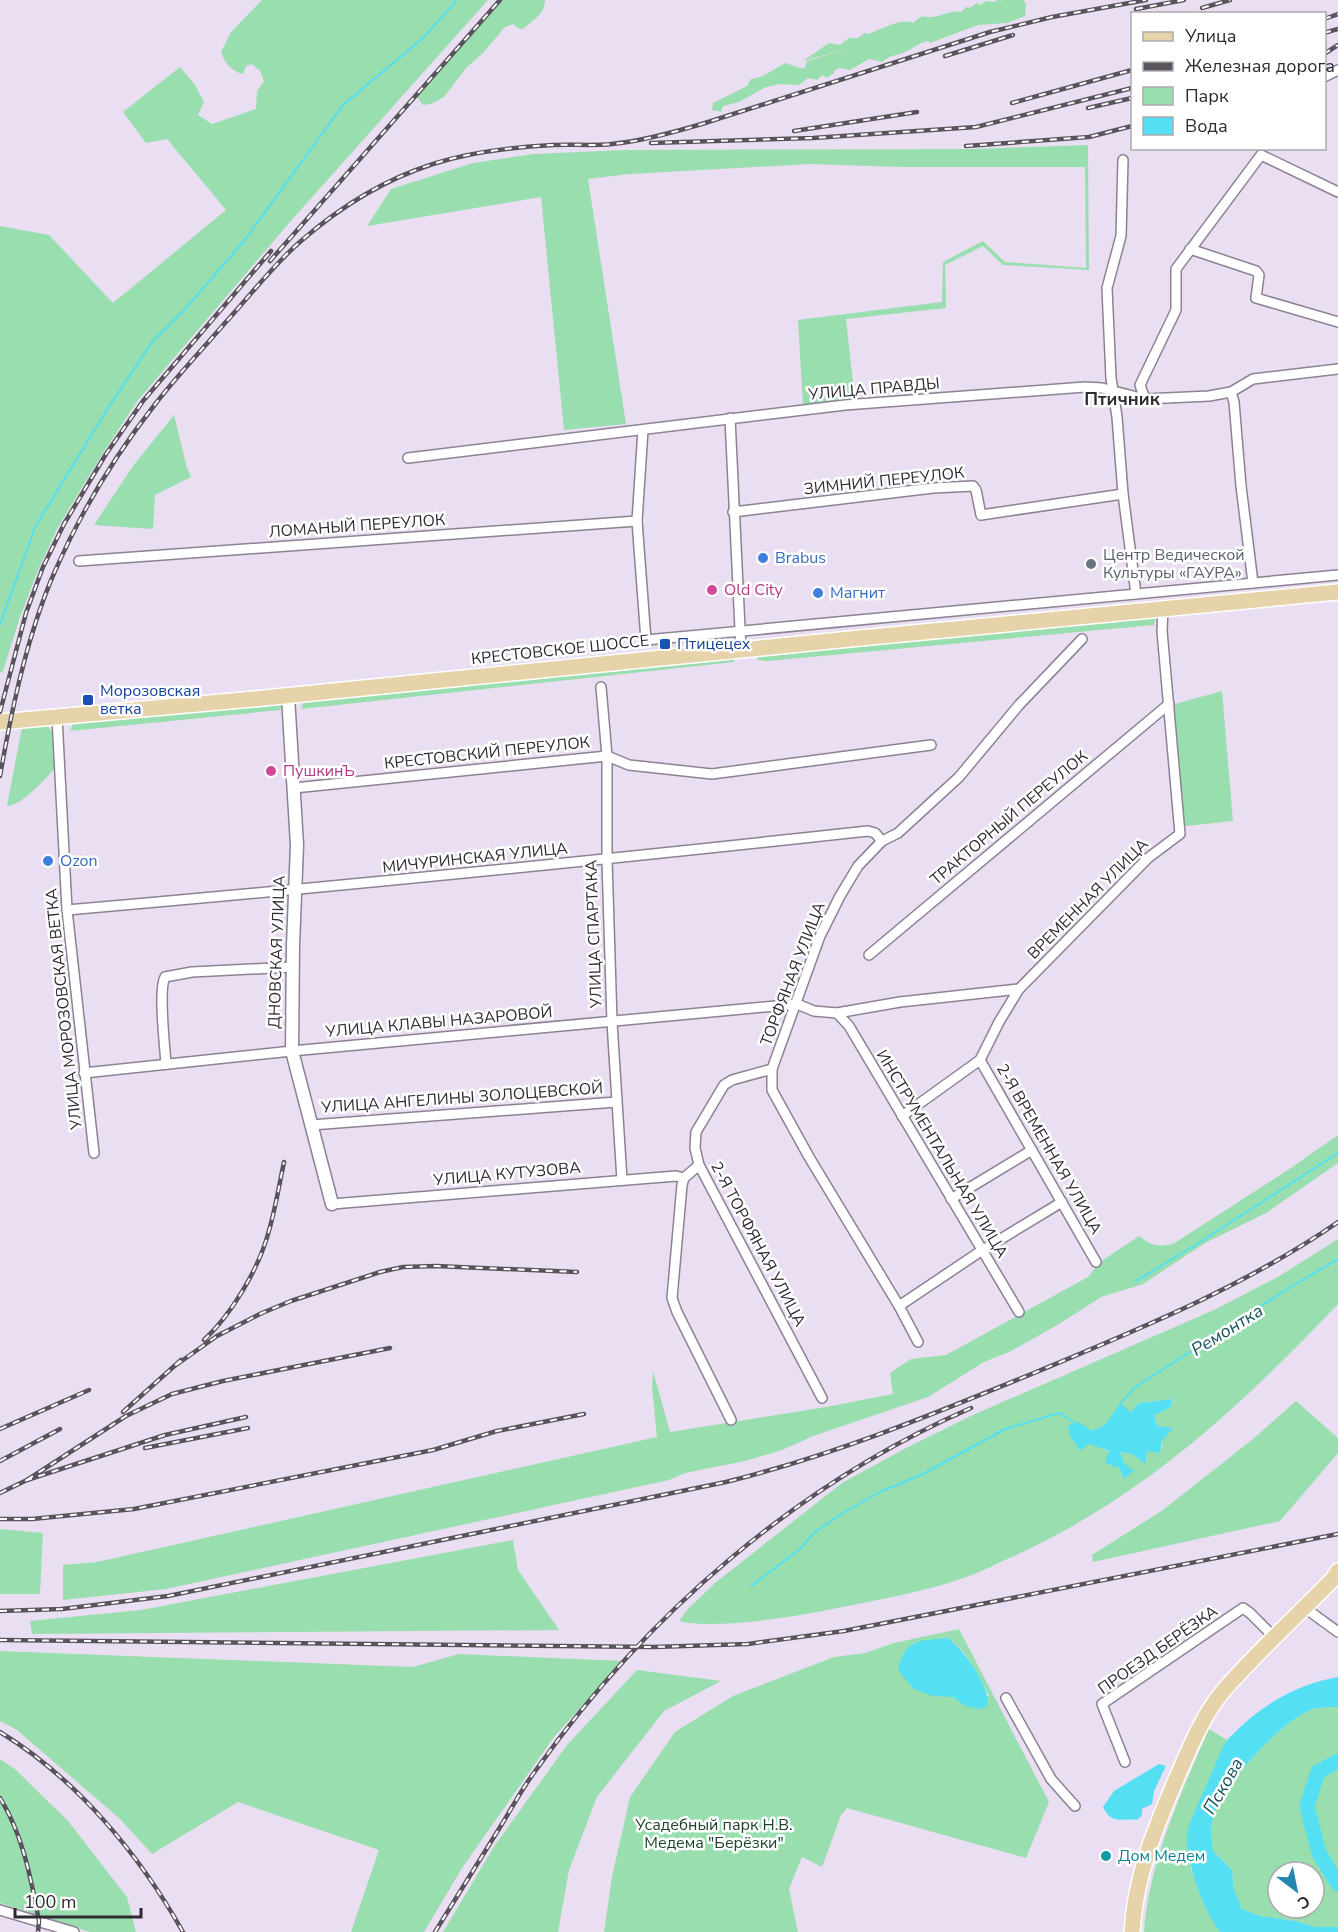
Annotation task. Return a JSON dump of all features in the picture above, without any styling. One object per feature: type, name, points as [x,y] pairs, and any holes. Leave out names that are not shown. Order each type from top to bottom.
[{"type":"main road","name":"КРЕСТОВСКОЕ ШОССЕ","points":[[0,722],[288,696],[1338,592]]},
{"type":"main road","points":[[1132,1932],[1133,1908],[1142,1866],[1195,1736],[1223,1691],[1338,1571]]},
{"type":"street","points":[[1145,399],[1140,385],[1176,310],[1176,269],[1261,155],[1338,192]]},
{"type":"street","points":[[1123,160],[1121,236],[1107,288],[1111,378],[1136,594]]},
{"type":"street","points":[[1190,249],[1256,271],[1258,275],[1256,298],[1338,322]]},
{"type":"street","name":"УЛИЦА ПРАВДЫ","points":[[408,458],[845,405],[1074,388],[1102,388],[1114,393],[1145,399],[1209,396],[1231,392],[1253,379],[1338,369]]},
{"type":"street","points":[[1231,392],[1234,402],[1241,486],[1253,583]]},
{"type":"street","points":[[730,418],[741,650]]},
{"type":"street","points":[[643,430],[637,521],[646,640],[1338,575]]},
{"type":"street","name":"ЗИМНИЙ ПЕРЕУЛОК","points":[[733,512],[933,488],[973,486],[976,490],[981,515],[1123,494]]},
{"type":"street","name":"ЛОМАНЫЙ ПЕРЕУЛОК","points":[[79,561],[637,521]]},
{"type":"street","name":"ВРЕМЕННАЯ УЛИЦА","points":[[1019,989],[1148,858],[1180,834],[1162,631],[1163,609]]},
{"type":"street","name":"ТОРФЯНАЯ УЛИЦА","points":[[918,1342],[772,1090],[772,1069],[820,936],[858,866],[882,841],[898,833],[959,777],[1019,705],[1082,639]]},
{"type":"street","name":"УЛИЦА СПАРТАКА","points":[[601,687],[607,756],[607,860],[612,1022],[622,1180]]},
{"type":"street","name":"ДНОВСКАЯ УЛИЦА","points":[[288,696],[297,845],[292,967],[292,1051],[332,1204]]},
{"type":"street","name":"ТРАКТОРНЫЙ ПЕРЕУЛОК","points":[[869,955],[1169,704]]},
{"type":"street","name":"УЛИЦА МОРОЗОВСКАЯ ВЕТКА","points":[[57,717],[67,910],[94,1153]]},
{"type":"street","name":"КРЕСТОВСКИЙ ПЕРЕУЛОК","points":[[294,788],[607,756],[629,765],[712,774],[931,745]]},
{"type":"street","name":"МИЧУРИНСКАЯ УЛИЦА","points":[[67,910],[607,860],[868,831],[875,833],[882,841]]},
{"type":"street","points":[[166,1064],[162,996],[165,977],[192,972],[292,967]]},
{"type":"street","points":[[797,1004],[814,1011],[837,1012],[900,1002],[1019,989]]},
{"type":"street","name":"2-Я ВРЕМЕННАЯ УЛИЦА","points":[[1019,989],[980,1060],[1096,1262]]},
{"type":"street","name":"УЛИЦА КЛАВЫ НАЗАРОВОЙ","points":[[84,1073],[292,1051],[797,1004]]},
{"type":"street","name":"ИНСТРУМЕНТАЛЬНАЯ УЛИЦА","points":[[837,1012],[849,1026],[1019,1312]]},
{"type":"street","points":[[902,1116],[980,1060]]},
{"type":"street","name":"2-Я ТОРФЯНАЯ УЛИЦА","points":[[772,1069],[732,1080],[724,1085],[696,1132],[695,1148],[699,1165],[822,1398]]},
{"type":"street","name":"УЛИЦА АНГЕЛИНЫ ЗОЛОЦЕВСКОЙ","points":[[311,1125],[616,1101]]},
{"type":"street","points":[[951,1199],[1032,1150]]},
{"type":"street","points":[[699,1165],[684,1178],[672,1298],[731,1420]]},
{"type":"street","name":"УЛИЦА КУТУЗОВА","points":[[332,1204],[676,1176],[684,1178]]},
{"type":"street","points":[[899,1306],[981,1251],[1062,1202]]},
{"type":"street","name":"ПРОЕЗД БЕРЁЗКА","points":[[1125,1762],[1102,1704],[1243,1608],[1275,1638]]},
{"type":"street","points":[[1305,1608],[1338,1632]]},
{"type":"street","points":[[1006,1698],[1051,1779],[1075,1806]]},
{"type":"street","points":[[0,1910],[74,1932]]},
{"type":"green space","points":[[262,0],[488,0],[289,223],[138,400],[58,527],[38,570],[3,671],[0,673],[0,226],[49,235],[113,303],[226,210],[167,139],[146,143],[123,112],[180,67],[195,85],[204,102],[198,115],[212,124],[256,109],[257,91],[264,81],[260,71],[252,64],[246,66],[243,74],[235,71],[221,52],[231,32]]},
{"type":"green space","points":[[501,0],[545,0],[541,13],[534,20],[523,29],[513,24],[505,27],[483,53],[466,68],[444,97],[431,104],[423,105],[416,96]]},
{"type":"green space","points":[[1002,0],[1002,2],[1003,0],[1023,0],[1026,4],[1025,16],[1007,23],[978,25],[930,43],[928,41],[882,62],[869,59],[850,70],[840,68],[827,78],[822,75],[817,80],[808,78],[799,85],[780,84],[766,87],[739,102],[723,106],[721,112],[712,110],[713,103],[747,86],[751,79],[765,75],[786,63],[805,68],[807,61],[853,47],[803,61],[829,43],[840,45],[849,38],[858,38],[865,33],[868,34],[897,23],[913,23],[922,16],[932,17],[961,12],[966,7],[970,8],[977,3],[981,5],[985,1]]},
{"type":"green space","points":[[1088,145],[1089,270],[1003,265],[983,246],[945,265],[946,308],[846,319],[855,401],[803,405],[798,320],[942,302],[943,262],[983,241],[1005,262],[1086,268],[1085,167],[902,167],[810,164],[629,174],[588,179],[626,424],[564,430],[541,197],[367,226],[391,189],[473,163],[534,154],[624,150],[975,149]]},
{"type":"green space","points":[[174,415],[191,477],[155,495],[153,529],[94,525],[133,466]]},
{"type":"green space","points":[[1156,617],[1154,625],[768,661],[757,660],[758,656]]},
{"type":"green space","points":[[734,657],[734,662],[301,709],[304,701]]},
{"type":"green space","points":[[1222,691],[1233,821],[1177,827],[1168,706]]},
{"type":"green space","points":[[284,703],[280,710],[70,731],[73,724],[254,704]]},
{"type":"green space","points":[[45,724],[55,734],[57,766],[27,796],[7,806],[22,727]]},
{"type":"green space","points":[[1338,1135],[1338,1163],[1266,1213],[1205,1243],[1143,1284],[1101,1297],[1059,1324],[1011,1351],[984,1362],[928,1397],[813,1436],[782,1450],[745,1461],[685,1473],[669,1480],[166,1589],[63,1600],[63,1565],[97,1562],[657,1437],[652,1388],[653,1371],[670,1432],[893,1394],[890,1373],[911,1359],[946,1355],[1088,1277],[1100,1262],[1139,1236],[1155,1245],[1173,1244]]},
{"type":"green space","points":[[1338,1239],[1338,1304],[1264,1378],[1188,1446],[1106,1506],[1062,1532],[975,1574],[901,1595],[776,1619],[713,1624],[679,1621],[715,1583],[842,1483],[975,1414],[1214,1310],[1278,1277]],"holes":[[[1173,1399],[1170,1408],[1154,1415],[1157,1426],[1173,1428],[1162,1441],[1162,1448],[1147,1451],[1145,1463],[1132,1454],[1119,1452],[1124,1463],[1125,1479],[1109,1452],[1089,1443],[1080,1451],[1092,1432],[1105,1425],[1120,1405],[1131,1412],[1139,1403]]]},
{"type":"green space","points":[[1296,1401],[1338,1438],[1338,1453],[1280,1521],[1093,1562],[1092,1555],[1163,1510],[1253,1439]]},
{"type":"green space","points":[[0,1529],[43,1533],[40,1594],[0,1594]]},
{"type":"green space","points":[[513,1540],[518,1570],[559,1630],[32,1634],[30,1621],[141,1610]]},
{"type":"green space","name":"Усадебный парк Н.В. Медема \"Берёзки\"","points":[[959,1629],[1049,1802],[1026,1858],[847,1808],[841,1815],[822,1867],[802,1857],[789,1889],[798,1932],[604,1932],[612,1877],[630,1797],[675,1732],[733,1696],[834,1657],[865,1653],[894,1643]],"holes":[[[948,1638],[972,1664],[989,1696],[965,1706],[953,1697],[913,1643]]]},
{"type":"green space","points":[[0,1651],[413,1667],[459,1654],[622,1661],[554,1737],[462,1868],[424,1932],[351,1932],[379,1850],[238,1802],[152,1854],[120,1819],[17,1730],[0,1721]]},
{"type":"green space","points":[[637,1670],[721,1681],[664,1711],[597,1797],[569,1870],[558,1932],[443,1932],[495,1845],[567,1745]]},
{"type":"green space","points":[[1338,1707],[1338,1927],[1315,1927],[1289,1920],[1326,1920],[1326,1860],[1266,1860],[1266,1917],[1242,1909],[1234,1890],[1232,1870],[1213,1851],[1213,1819],[1227,1790],[1238,1775],[1280,1730],[1306,1712]]},
{"type":"green space","points":[[1209,1729],[1227,1740],[1187,1834],[1191,1869],[1204,1904],[1221,1932],[1144,1932],[1152,1880],[1159,1854],[1177,1803]]},
{"type":"green space","points":[[0,1759],[16,1770],[68,1821],[127,1897],[136,1932],[90,1932],[0,1903]]},
{"type":"water","points":[[1173,1399],[1170,1408],[1154,1415],[1157,1426],[1173,1428],[1162,1441],[1160,1453],[1147,1451],[1145,1464],[1132,1454],[1120,1452],[1124,1463],[1134,1471],[1124,1479],[1119,1468],[1105,1463],[1109,1451],[1089,1444],[1080,1451],[1070,1436],[1068,1426],[1079,1422],[1092,1431],[1105,1425],[1120,1404],[1131,1412],[1139,1403]]},
{"type":"water","points":[[948,1638],[968,1659],[985,1688],[988,1705],[981,1709],[965,1706],[953,1697],[932,1696],[914,1689],[898,1670],[905,1652],[915,1643]]},
{"type":"water","points":[[1338,1677],[1338,1707],[1318,1708],[1306,1712],[1280,1730],[1227,1790],[1218,1806],[1211,1831],[1213,1851],[1232,1870],[1234,1890],[1242,1909],[1266,1917],[1266,1920],[1296,1921],[1315,1927],[1338,1927],[1338,1932],[1221,1932],[1208,1913],[1192,1871],[1187,1834],[1194,1814],[1221,1751],[1229,1738],[1253,1716],[1292,1691]]},
{"type":"water","points":[[1159,1764],[1166,1766],[1154,1791],[1152,1804],[1142,1809],[1142,1815],[1137,1820],[1117,1819],[1106,1813],[1103,1807],[1114,1791]]},
{"type":"waterway","points":[[0,625],[35,527],[108,408],[152,342],[186,308],[244,241],[343,105],[423,38],[457,0]]},
{"type":"waterway","points":[[1136,1281],[1338,1153]]},
{"type":"waterway","name":"Ремонтка","points":[[1120,1404],[1134,1388],[1338,1259]]},
{"type":"waterway","points":[[751,1586],[800,1549],[815,1532],[843,1513],[880,1492],[923,1474],[1005,1429],[1060,1413],[1075,1423]]},
{"type":"waterway","name":"Пскова","points":[[1338,1761],[1318,1772],[1307,1806],[1319,1853],[1338,1884]]},
{"type":"railway","points":[[270,261],[500,0]]},
{"type":"railway","points":[[0,776],[15,698],[36,620],[75,528],[99,486],[161,396],[262,281],[301,241],[347,206],[397,178],[447,160],[508,149],[553,145],[612,144],[659,136],[990,32],[1052,17],[1146,0]]},
{"type":"railway","points":[[1136,9],[1184,0]]},
{"type":"railway","points":[[1202,8],[1230,0]]},
{"type":"railway","points":[[1326,18],[1338,14]]},
{"type":"railway","points":[[1326,32],[1338,29]]},
{"type":"railway","points":[[945,56],[1013,35]]},
{"type":"railway","points":[[1326,53],[1338,45]]},
{"type":"railway","points":[[1012,103],[1131,70]]},
{"type":"railway","points":[[651,143],[813,138],[976,127],[1131,88]]},
{"type":"railway","points":[[1088,108],[1131,98]]},
{"type":"railway","points":[[794,131],[917,112]]},
{"type":"railway","points":[[966,146],[1089,137],[1131,126]]},
{"type":"railway","points":[[0,712],[26,613],[43,567],[64,524],[106,454],[143,401],[271,251]]},
{"type":"railway","points":[[204,1340],[224,1318],[258,1262],[275,1207],[284,1162]]},
{"type":"railway","points":[[0,1611],[62,1609],[168,1596],[726,1482],[766,1471],[844,1447],[920,1419],[1152,1323],[1266,1267],[1338,1222]]},
{"type":"railway","points":[[176,1365],[217,1336],[262,1313],[291,1301],[380,1272],[403,1267],[436,1266],[577,1272]]},
{"type":"railway","points":[[27,1480],[126,1416],[172,1394],[223,1381],[390,1348]]},
{"type":"railway","points":[[123,1412],[181,1360]]},
{"type":"railway","points":[[0,1429],[89,1390]]},
{"type":"railway","points":[[435,1932],[536,1770],[579,1713],[676,1607],[730,1559],[786,1515],[845,1475],[907,1439],[971,1408]]},
{"type":"railway","points":[[0,1519],[32,1519],[134,1509],[433,1450],[497,1431],[584,1414]]},
{"type":"railway","points":[[0,1493],[27,1480],[165,1435],[246,1417]]},
{"type":"railway","points":[[145,1448],[248,1428]]},
{"type":"railway","points":[[0,1461],[60,1429]]},
{"type":"railway","points":[[0,1640],[654,1647],[748,1644],[844,1631],[1338,1534]]},
{"type":"railway","points":[[0,1732],[55,1772],[104,1820],[147,1874],[183,1932]]},
{"type":"railway","points":[[0,1798],[15,1827],[25,1858],[39,1921],[38,1932]]},
{"type":"place","name":"Brabus","points":[[763,558]]},
{"type":"place","name":"Центр Ведической Культуры «ГАУРА»","points":[[1091,564]]},
{"type":"place","name":"Old City","points":[[712,590]]},
{"type":"place","name":"Магнит","points":[[818,593]]},
{"type":"place","name":"Птицецех","points":[[665,644]]},
{"type":"place","name":"Морозовская ветка","points":[[88,700]]},
{"type":"place","name":"ПушкинЪ","points":[[271,771]]},
{"type":"place","name":"Ozon","points":[[48,861]]},
{"type":"place","name":"Дом Медем","points":[[1106,1856]]},
{"type":"district","name":"Птичник","points":[[1122,399]]}]
